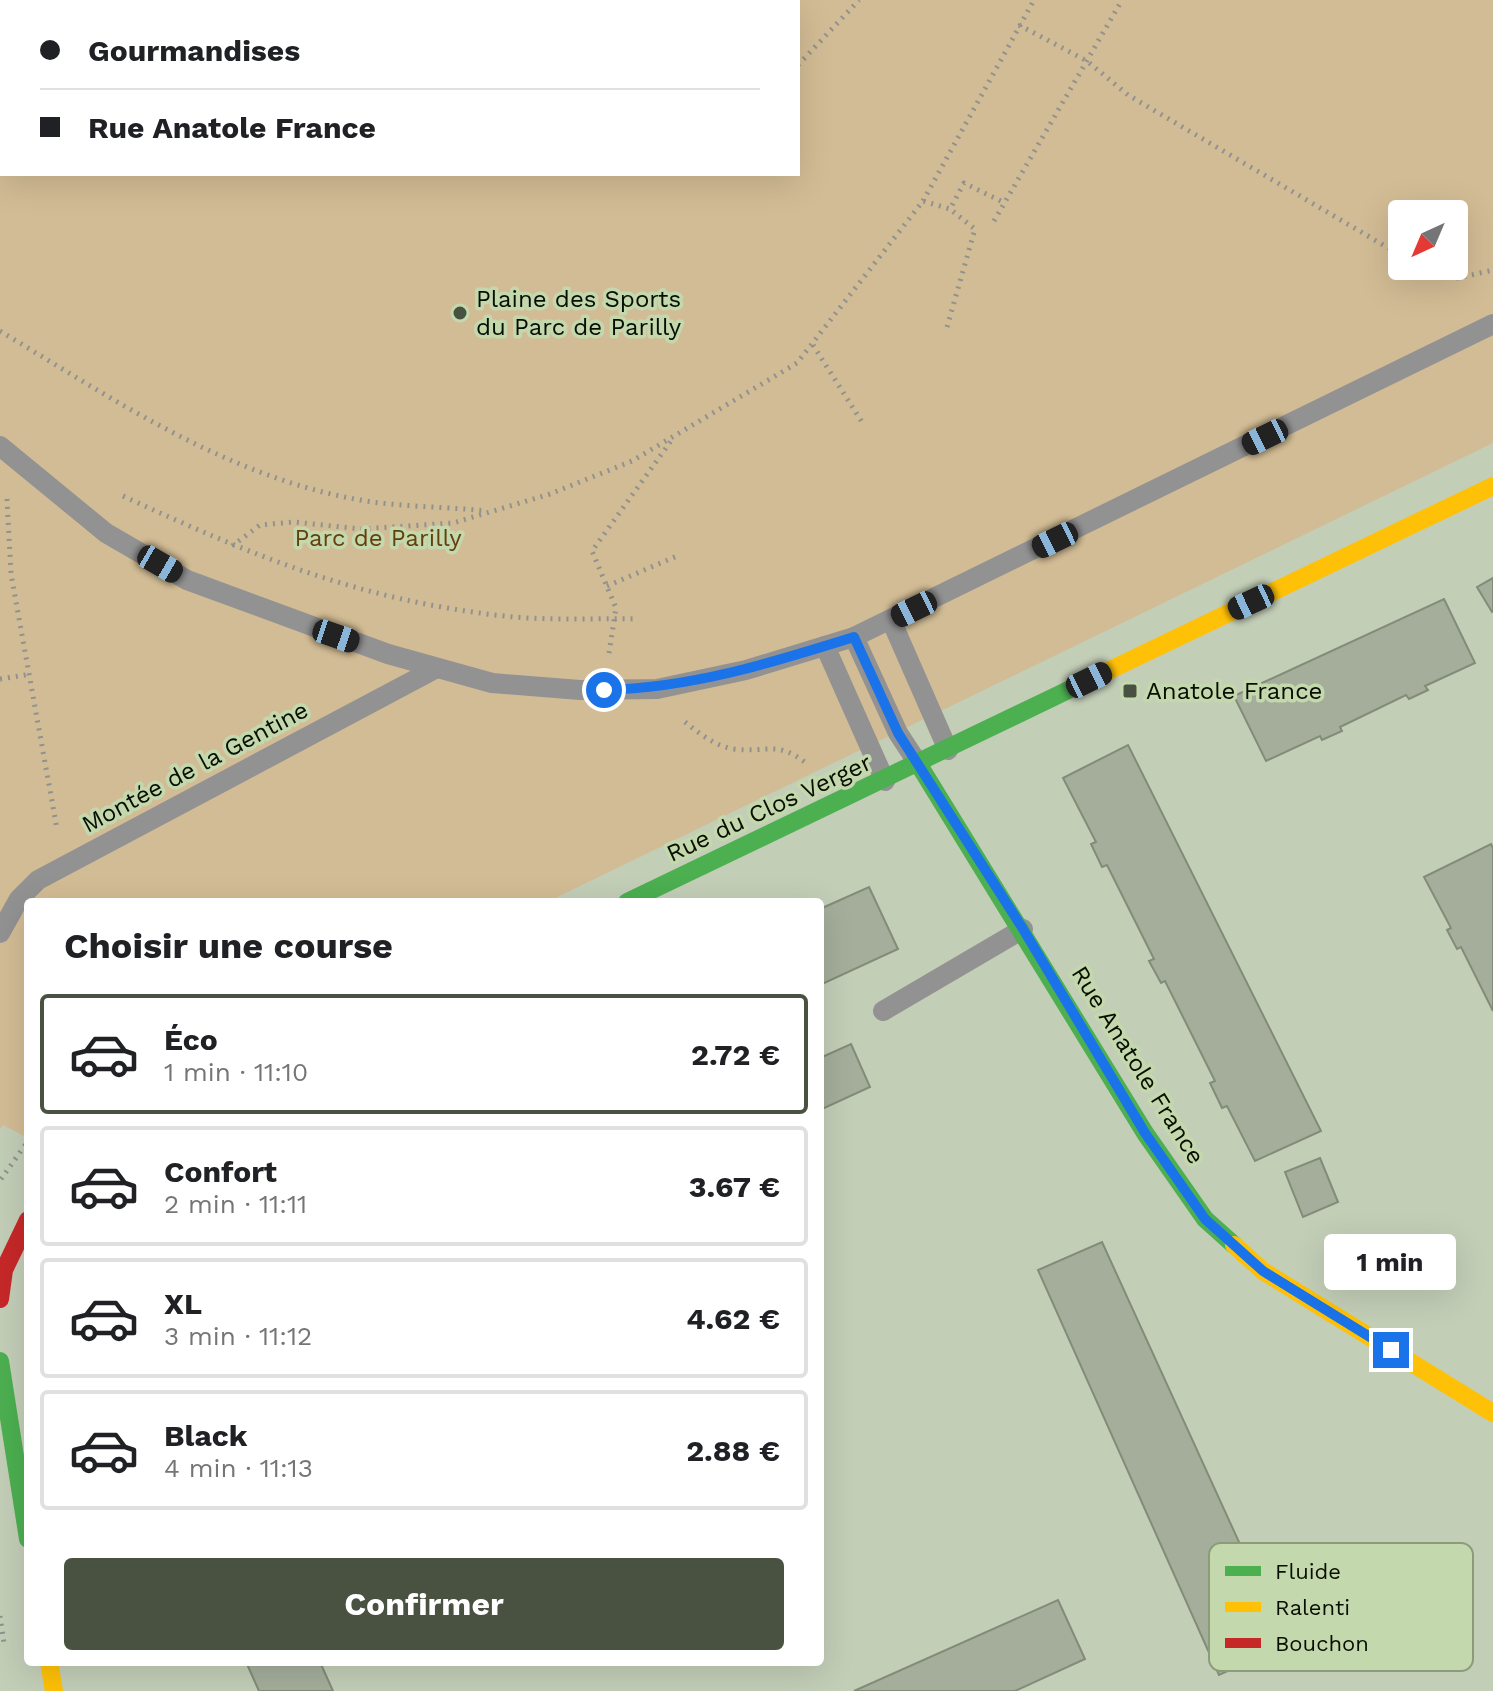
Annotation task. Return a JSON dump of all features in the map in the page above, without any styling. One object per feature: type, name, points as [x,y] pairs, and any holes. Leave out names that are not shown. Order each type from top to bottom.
[{"type":"street","name":"Rue du Clos Verger","points":[[635,898],[919,765],[1493,486]]},
{"type":"street","name":"Rue Anatole France","points":[[919,765],[1023,929],[1145,1133],[1205,1219],[1263,1271],[1493,1413]]},
{"type":"street","points":[[0,1299],[4,1270],[24,1228]]},
{"type":"street","points":[[0,1361],[24,1514]]},
{"type":"street","points":[[50,1666],[54,1691]]},
{"type":"lane","points":[[2,448],[106,533],[187,580],[309,627],[435,669],[492,683],[604,690],[667,687],[746,670],[854,637],[1493,324]]},
{"type":"lane","points":[[891,620],[948,750]]},
{"type":"lane","name":"Rue Anatole France","points":[[854,637],[898,733],[919,765]]},
{"type":"lane","points":[[825,646],[885,781]]},
{"type":"lane","name":"Montée de la Gentine","points":[[0,933],[19,899],[38,880],[435,669]]},
{"type":"lane","points":[[883,1011],[1023,929]]},
{"type":"path","points":[[800,63],[859,0]]},
{"type":"path","points":[[232,546],[260,525],[294,522],[361,529],[432,527],[550,494],[632,461],[797,363],[923,201],[1034,0]]},
{"type":"path","points":[[994,221],[1122,0]]},
{"type":"path","points":[[1019,25],[1087,61],[1128,95],[1388,248]]},
{"type":"path","points":[[950,209],[964,183],[1005,203]]},
{"type":"path","points":[[923,201],[950,209],[975,229],[947,327]]},
{"type":"path","points":[[1468,276],[1493,270]]},
{"type":"path","points":[[0,331],[151,423],[198,448],[260,473],[372,502],[492,512]]},
{"type":"path","points":[[812,344],[862,422]]},
{"type":"path","points":[[604,690],[616,608],[592,551],[676,434]]},
{"type":"path","points":[[2,448],[11,574],[57,818]]},
{"type":"path","points":[[110,489],[232,546],[342,586],[506,616],[638,619]]},
{"type":"path","points":[[607,586],[677,556]]},
{"type":"path","points":[[0,679],[31,674]]},
{"type":"path","points":[[667,687],[685,722],[707,740],[733,749],[785,749],[806,763],[826,808]]},
{"type":"path","points":[[0,1179],[24,1146]]},
{"type":"green space","name":"Parc de Parilly","points":[[800,0],[1493,0],[1493,443],[555,898],[24,898],[24,1136],[3,1125],[0,1129],[0,176],[800,176]]},
{"type":"building","points":[[1493,578],[1493,611],[1492,612],[1477,587]]},
{"type":"building","points":[[1444,599],[1475,663],[1425,686],[1428,690],[1409,699],[1406,695],[1340,727],[1342,731],[1322,740],[1320,736],[1266,761],[1234,696]]},
{"type":"building","points":[[1128,745],[1321,1131],[1255,1161],[1227,1106],[1222,1108],[1210,1083],[1215,1081],[1165,981],[1161,983],[1149,961],[1154,959],[1107,865],[1102,867],[1091,844],[1096,842],[1063,778]]},
{"type":"building","points":[[1491,844],[1493,1011],[1461,947],[1457,949],[1447,930],[1451,928],[1424,877]]},
{"type":"building","points":[[869,887],[898,949],[824,983],[824,907]]},
{"type":"building","points":[[851,1044],[870,1087],[824,1108],[824,1056]]},
{"type":"building","points":[[1320,1158],[1338,1202],[1303,1217],[1285,1172]]},
{"type":"building","points":[[1102,1242],[1239,1543],[1209,1543],[1209,1653],[1038,1270]]},
{"type":"building","points":[[1058,1600],[1085,1659],[1015,1691],[854,1691]]},
{"type":"building","points":[[248,1666],[322,1666],[333,1691],[259,1691]]},
{"type":"traffic: fast","points":[[635,898],[1085,682]]},
{"type":"traffic: fast","points":[[919,765],[1145,1133],[1205,1219],[1234,1245]]},
{"type":"traffic: fast","points":[[0,1361],[24,1514]]},
{"type":"traffic: slow","points":[[1085,682],[1493,486]]},
{"type":"traffic: slow","points":[[1234,1245],[1263,1271],[1493,1413]]},
{"type":"traffic: slow","points":[[50,1666],[54,1691]]},
{"type":"traffic: jam","points":[[0,1299],[4,1270],[24,1228]]},
{"type":"place","name":"Plaine des Sports du Parc de Parilly","points":[[460,313]]},
{"type":"place","name":"Anatole France","points":[[1130,691]]},
{"type":"route","points":[[604,690],[657,689],[680,685],[746,670],[854,637],[898,733],[1023,929],[1145,1133],[1205,1219],[1263,1271],[1391,1350]]}]
